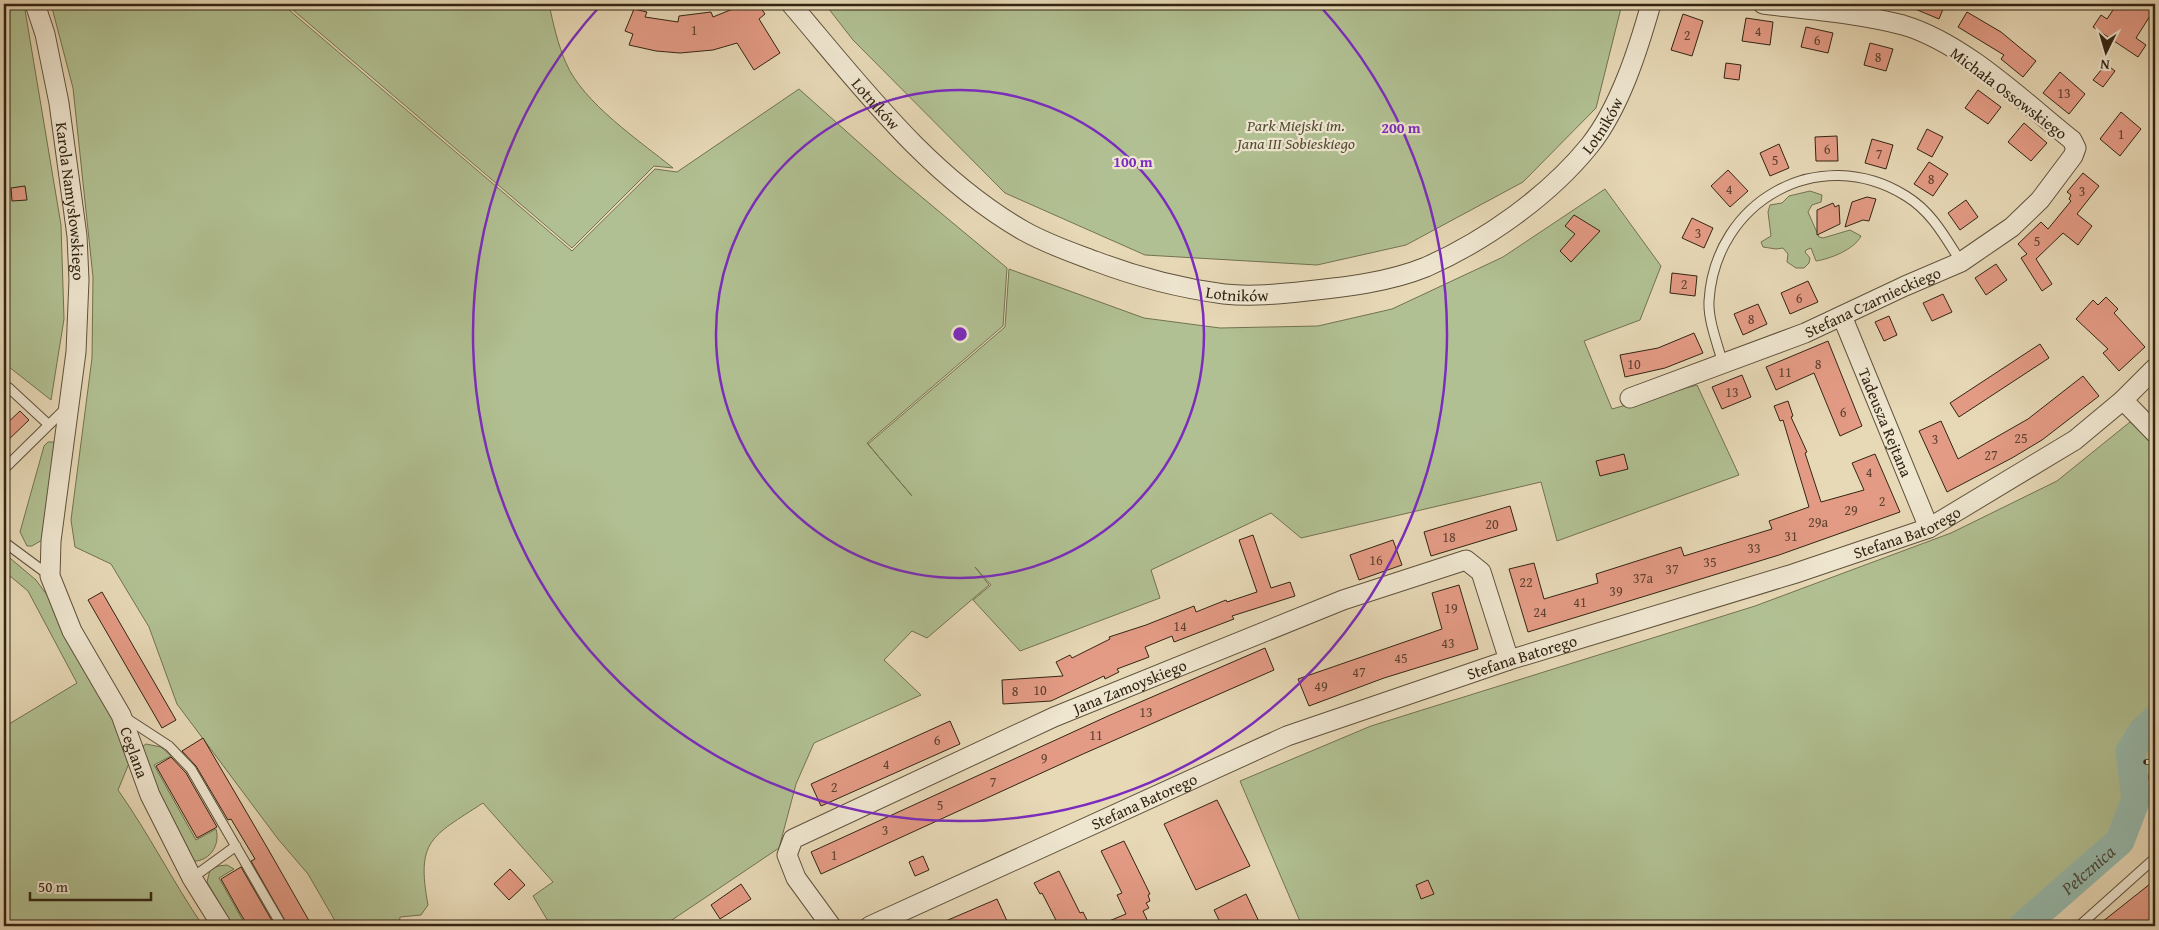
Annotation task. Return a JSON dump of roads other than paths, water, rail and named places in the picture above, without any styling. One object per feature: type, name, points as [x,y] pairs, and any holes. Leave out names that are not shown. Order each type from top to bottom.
[{"type":"street","name":"Karola Namysłowskiego","points":[[35,4],[52,64],[77,236],[79,280],[76,352],[70,403]]},
{"type":"street","name":"Lotników","points":[[791,4],[878,106],[937,168],[964,190],[1023,230],[1057,247],[1139,277],[1227,294],[1282,294],[1345,287],[1375,281],[1424,268],[1474,243],[1546,190],[1590,145],[1627,79],[1651,4]]},
{"type":"street","name":"Michała Ossowskiego","points":[[1763,4],[1879,20],[1904,26],[1928,35],[1964,56],[2000,82],[2072,140],[2076,148]]},
{"type":"street","name":"Stefana Czarnieckiego","points":[[1630,398],[1805,334],[1905,286],[1961,262],[2012,228],[2040,200],[2074,156],[2076,148]]},
{"type":"street","name":"Tadeusza Rejtana","points":[[1842,316],[1929,528]]},
{"type":"street","name":"Stefana Batorego","points":[[870,926],[1287,736],[1509,660],[1783,577],[1929,528],[2075,440],[2123,400],[2155,368]]},
{"type":"street","points":[[2123,400],[2155,433]]},
{"type":"street","name":"Ceglana","points":[[70,403],[51,541],[50,576],[72,631],[121,715],[150,795],[192,878],[222,926]]},
{"type":"street","name":"Jana Zamoyskiego","points":[[831,926],[796,878],[787,855],[793,839],[1054,717],[1343,600],[1466,560],[1481,572],[1509,660]]},
{"type":"lane","points":[[1723,364],[1709,302],[1713,278],[1720,256],[1739,220],[1758,203],[1784,186],[1816,176],[1840,175],[1856,177],[1891,188],[1906,196],[1928,214],[1961,262]]},
{"type":"lane","points":[[4,394],[9,388],[49,425]]},
{"type":"lane","points":[[4,469],[70,403]]},
{"type":"lane","points":[[4,542],[50,576]]},
{"type":"lane","points":[[121,715],[169,746],[190,769],[282,926]]},
{"type":"lane","points":[[192,878],[236,846]]},
{"type":"lane","points":[[2079,926],[2155,858]]},
{"type":"waterway","name":"Pełcznica","points":[[2023,926],[2120,841],[2136,799],[2130,752],[2143,731],[2155,720]]},
{"type":"railway","points":[[2146,762],[2155,762]]},
{"type":"park label","name":"Park Miejski im. Jana III Sobieskiego","points":[[1296,134]]}]
